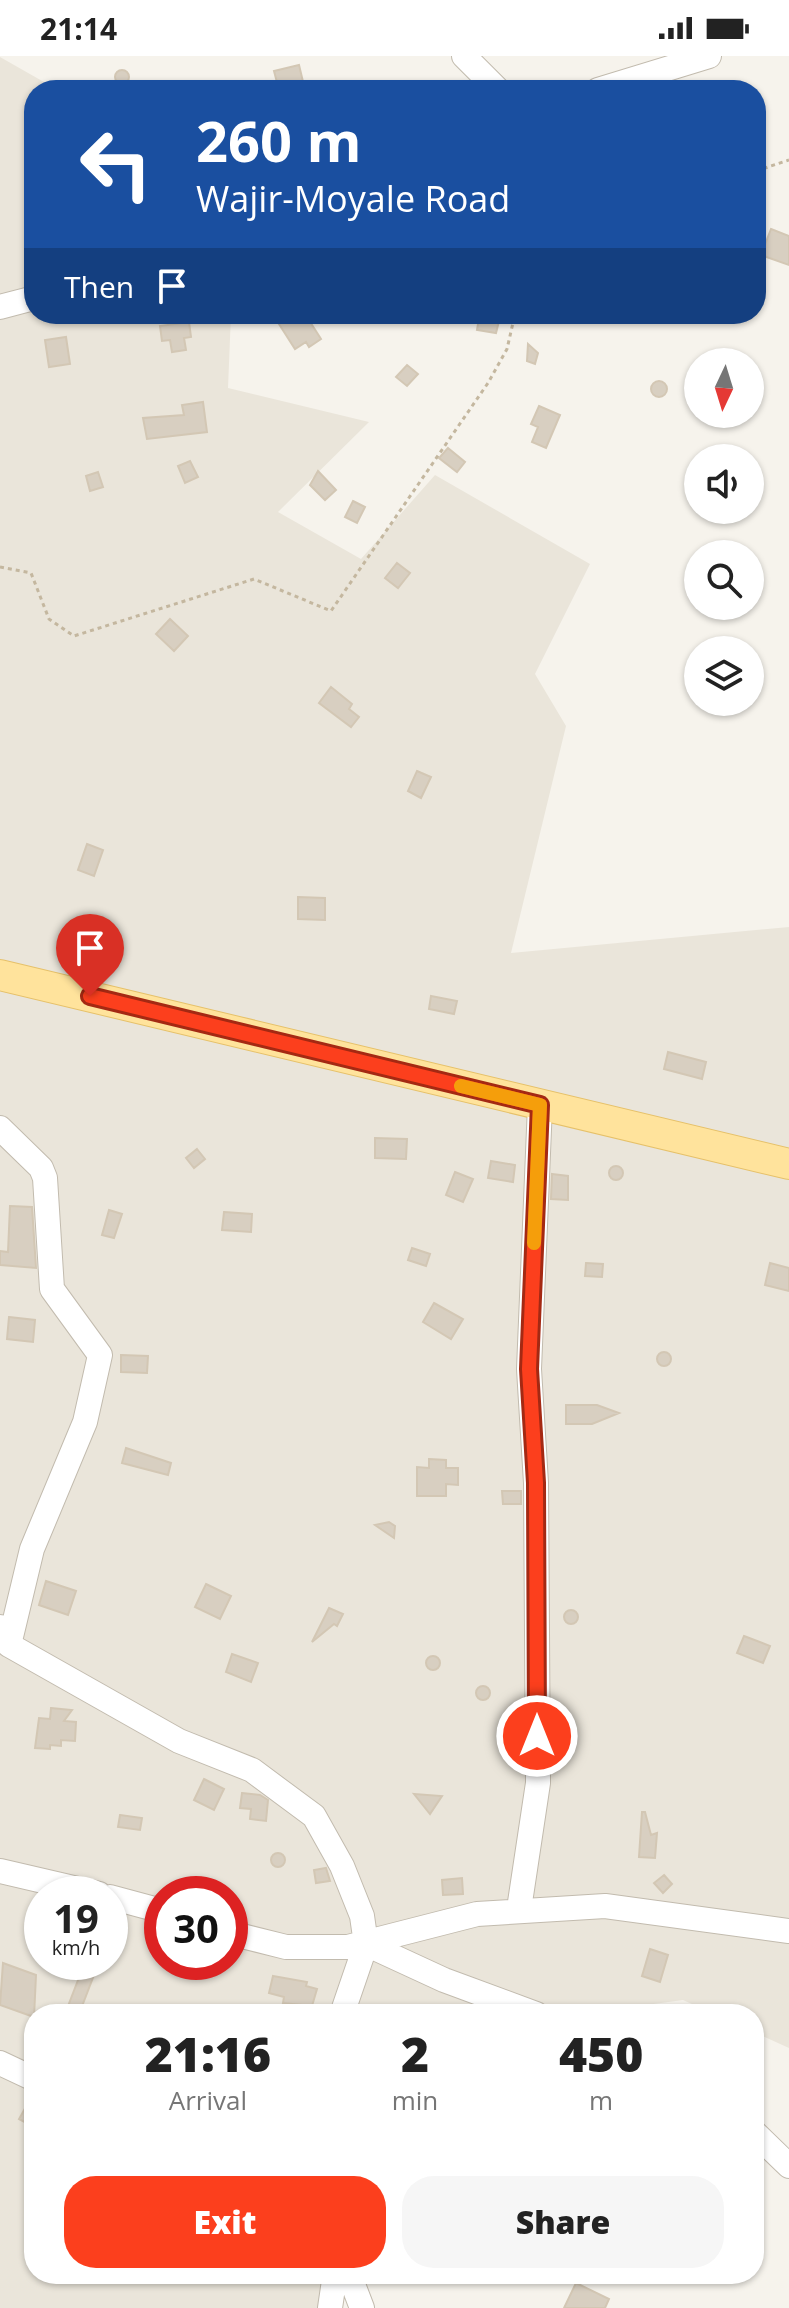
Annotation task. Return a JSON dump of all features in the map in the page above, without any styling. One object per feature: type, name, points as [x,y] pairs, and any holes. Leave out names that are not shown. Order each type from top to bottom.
[{"type":"main road","points":[[0,975],[789,1164]]},
{"type":"street","points":[[464,56],[488,80]]},
{"type":"street","points":[[631,80],[709,56]]},
{"type":"street","points":[[0,307],[24,301]]},
{"type":"street","points":[[519,1909],[538,1783],[536,1483],[529,1369],[540,1105]]},
{"type":"street","points":[[0,1128],[41,1168],[45,1178],[52,1289],[100,1355],[85,1422],[32,1549],[4,1636],[179,1741],[252,1770],[314,1816],[342,1866],[362,1916],[366,1944],[345,2004]]},
{"type":"street","points":[[0,1871],[24,1877]]},
{"type":"street","points":[[248,1938],[286,1947],[366,1944],[477,1914],[605,1906],[789,1931]]},
{"type":"street","points":[[366,1944],[444,1980],[509,2004]]},
{"type":"street","points":[[0,2063],[24,2074]]},
{"type":"street","points":[[764,2142],[789,2166]]},
{"type":"street","points":[[330,2308],[334,2284]]},
{"type":"street","points":[[353,2284],[362,2308]]},
{"type":"path","points":[[766,168],[789,160]]},
{"type":"path","points":[[0,567],[31,573],[49,619],[74,636],[254,579],[331,611],[488,383],[507,349],[513,324]]},
{"type":"shaded area","points":[[0,57],[40,80],[24,80],[24,324],[231,324],[228,388],[369,422],[278,512],[361,559],[435,475],[590,564],[535,674],[566,726],[511,953],[789,927],[789,2048],[764,2037],[764,2004],[692,2004],[683,2000],[654,2004],[24,2004],[24,2284],[345,2284],[341,2308],[0,2308]]},
{"type":"building","points":[[299,65],[303,80],[276,80],[274,71]]},
{"type":"building","points":[[117,72],[127,72],[128,80],[116,80]]},
{"type":"building","points":[[771,229],[789,236],[789,265],[766,257],[766,242]]},
{"type":"building","points":[[189,324],[191,337],[184,338],[186,350],[172,352],[170,340],[162,341],[160,326]]},
{"type":"building","points":[[279,324],[311,324],[321,339],[309,347],[306,342],[295,349]]},
{"type":"building","points":[[478,324],[498,324],[496,333],[477,330]]},
{"type":"building","points":[[66,337],[70,364],[49,367],[45,340]]},
{"type":"building","points":[[528,344],[538,353],[535,364],[527,361]]},
{"type":"building","points":[[407,365],[418,374],[407,386],[396,377]]},
{"type":"building","points":[[659,381],[665,383],[665,395],[659,397],[653,395],[651,389],[653,383]]},
{"type":"building","points":[[203,402],[207,432],[147,439],[143,418],[184,415],[182,405]]},
{"type":"building","points":[[539,406],[560,415],[546,448],[532,442],[538,427],[531,424]]},
{"type":"building","points":[[448,448],[465,462],[457,472],[439,458]]},
{"type":"building","points":[[190,461],[198,477],[185,483],[178,466]]},
{"type":"building","points":[[318,471],[336,490],[325,500],[310,485]]},
{"type":"building","points":[[98,472],[103,487],[90,491],[86,476]]},
{"type":"building","points":[[353,501],[365,507],[357,523],[345,517]]},
{"type":"building","points":[[397,563],[410,573],[398,588],[385,578]]},
{"type":"building","points":[[170,619],[188,636],[174,651],[156,634]]},
{"type":"building","points":[[331,687],[352,704],[349,709],[359,717],[351,727],[319,703]]},
{"type":"building","points":[[417,771],[431,777],[421,798],[408,791]]},
{"type":"building","points":[[87,844],[103,850],[94,876],[78,870]]},
{"type":"building","points":[[298,897],[325,898],[325,920],[298,919]]},
{"type":"building","points":[[431,996],[457,1001],[454,1014],[429,1009]]},
{"type":"building","points":[[668,1052],[706,1062],[702,1079],[664,1069]]},
{"type":"building","points":[[375,1138],[407,1139],[406,1159],[375,1158]]},
{"type":"building","points":[[197,1149],[205,1159],[194,1168],[186,1158]]},
{"type":"building","points":[[491,1161],[515,1165],[513,1182],[488,1178]]},
{"type":"building","points":[[616,1166],[623,1173],[616,1180],[609,1173]]},
{"type":"building","points":[[455,1172],[473,1179],[463,1202],[446,1195]]},
{"type":"building","points":[[552,1174],[568,1176],[568,1200],[551,1199]]},
{"type":"building","points":[[10,1206],[32,1207],[36,1268],[0,1265],[0,1251],[8,1252]]},
{"type":"building","points":[[109,1210],[122,1214],[114,1238],[102,1235]]},
{"type":"building","points":[[224,1212],[252,1214],[251,1232],[222,1230]]},
{"type":"building","points":[[412,1248],[430,1254],[426,1266],[408,1260]]},
{"type":"building","points":[[586,1263],[603,1264],[602,1277],[585,1276]]},
{"type":"building","points":[[770,1263],[789,1268],[789,1291],[765,1285]]},
{"type":"building","points":[[434,1303],[463,1319],[451,1339],[423,1322]]},
{"type":"building","points":[[9,1317],[35,1320],[33,1342],[7,1339]]},
{"type":"building","points":[[664,1352],[671,1359],[664,1366],[657,1359]]},
{"type":"building","points":[[121,1355],[148,1356],[147,1373],[121,1372]]},
{"type":"building","points":[[566,1405],[597,1405],[619,1413],[592,1424],[566,1424]]},
{"type":"building","points":[[126,1448],[171,1463],[168,1475],[122,1463]]},
{"type":"building","points":[[429,1459],[446,1460],[446,1468],[458,1468],[458,1485],[446,1484],[446,1496],[417,1496],[417,1467],[429,1468]]},
{"type":"building","points":[[502,1491],[521,1491],[521,1504],[503,1504]]},
{"type":"building","points":[[389,1522],[395,1526],[394,1538],[375,1525]]},
{"type":"building","points":[[46,1581],[76,1591],[68,1615],[39,1605]]},
{"type":"building","points":[[206,1584],[231,1596],[220,1619],[195,1607]]},
{"type":"building","points":[[329,1608],[343,1614],[337,1626],[334,1624],[312,1642]]},
{"type":"building","points":[[571,1610],[578,1617],[571,1624],[564,1617]]},
{"type":"building","points":[[744,1636],[770,1646],[763,1663],[737,1653]]},
{"type":"building","points":[[232,1654],[258,1663],[251,1682],[226,1672]]},
{"type":"building","points":[[433,1656],[440,1663],[433,1670],[426,1663]]},
{"type":"building","points":[[483,1686],[490,1693],[483,1700],[476,1693]]},
{"type":"building","points":[[51,1708],[72,1710],[64,1721],[76,1722],[75,1741],[61,1740],[61,1746],[50,1745],[50,1749],[35,1748],[39,1718],[50,1719]]},
{"type":"building","points":[[204,1779],[224,1789],[214,1810],[194,1800]]},
{"type":"building","points":[[242,1793],[260,1795],[268,1800],[266,1821],[250,1819],[251,1809],[240,1808]]},
{"type":"building","points":[[414,1794],[442,1796],[430,1814]]},
{"type":"building","points":[[642,1812],[645,1812],[651,1835],[657,1833],[655,1858],[639,1857]]},
{"type":"building","points":[[120,1815],[142,1818],[140,1830],[118,1827]]},
{"type":"building","points":[[278,1853],[285,1860],[278,1867],[271,1860]]},
{"type":"building","points":[[326,1868],[330,1881],[316,1883],[314,1870]]},
{"type":"building","points":[[664,1875],[672,1884],[663,1893],[654,1883]]},
{"type":"building","points":[[462,1878],[463,1894],[443,1895],[442,1880]]},
{"type":"building","points":[[650,1949],[668,1955],[660,1982],[642,1976]]},
{"type":"building","points":[[3,1963],[24,1971],[24,1980],[36,1980],[35,2004],[24,2004],[24,2013],[0,2005]]},
{"type":"building","points":[[273,1976],[307,1982],[306,1986],[317,1989],[313,2004],[283,2003],[284,1997],[269,1993]]},
{"type":"building","points":[[78,1980],[92,1980],[83,2004],[69,2004]]},
{"type":"building","points":[[576,2284],[609,2299],[605,2308],[564,2308]]},
{"type":"slow traffic","points":[[461,1086],[540,1105],[534,1243]]},
{"type":"route","points":[[90,996],[540,1105],[529,1369],[536,1483],[537,1736]]}]
